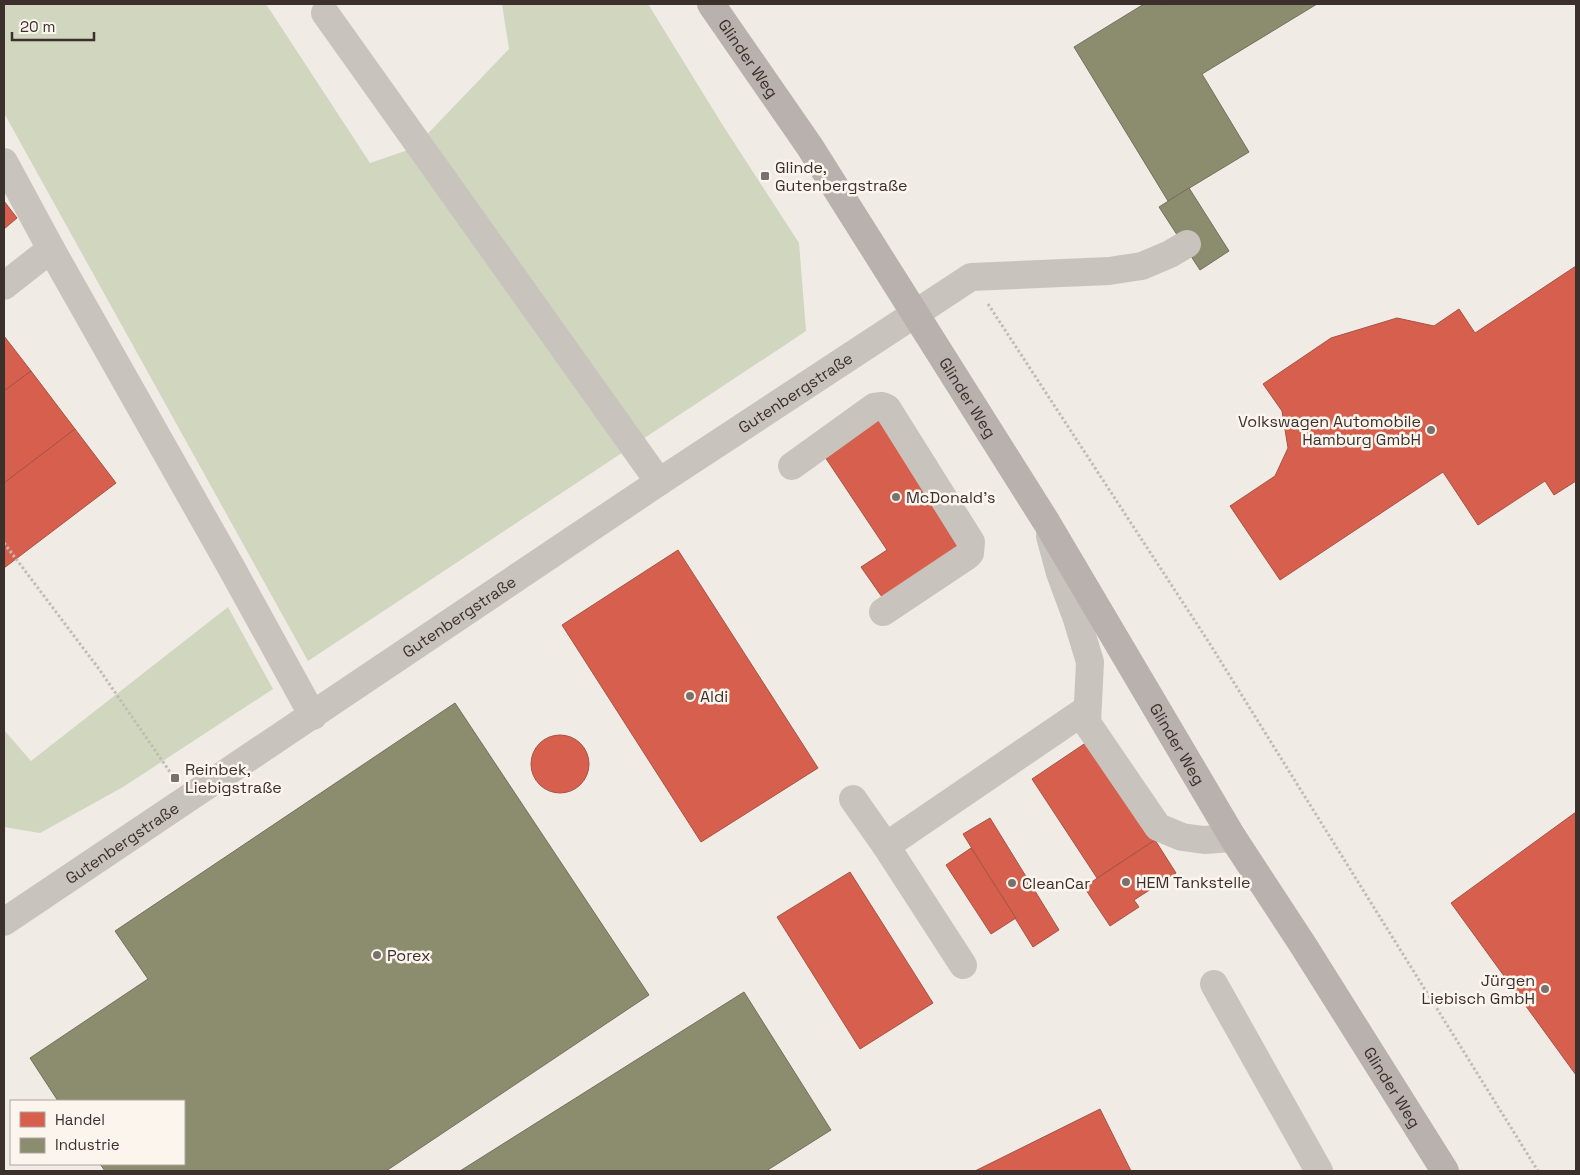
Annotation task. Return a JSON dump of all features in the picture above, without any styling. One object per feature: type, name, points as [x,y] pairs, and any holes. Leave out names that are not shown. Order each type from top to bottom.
[{"type":"main road","name":"Glinder Weg","points":[[711,4],[810,147],[1047,522],[1233,838],[1303,945],[1445,1171]]},
{"type":"street","points":[[325,13],[659,482]]},
{"type":"street","points":[[4,162],[50,249],[231,567],[312,716]]},
{"type":"street","points":[[915,314],[971,277],[1109,271],[1142,266],[1170,254],[1187,244]]},
{"type":"street","points":[[4,286],[50,249]]},
{"type":"street","name":"Gutenbergstraße","points":[[7,915],[312,716],[659,482],[915,314]]},
{"type":"street","points":[[792,466],[874,408],[882,406],[886,408],[971,542],[970,553],[967,556],[883,612]]},
{"type":"street","points":[[1047,522],[1060,573],[1077,618],[1090,662],[1087,724],[1158,828],[1182,837],[1204,840],[1233,838]]},
{"type":"street","points":[[886,846],[1087,709]]},
{"type":"street","points":[[853,799],[886,846],[963,965]]},
{"type":"street","points":[[1214,984],[1319,1171]]},
{"type":"path","points":[[971,277],[1208,641],[1538,1171]]},
{"type":"path","points":[[4,543],[99,669],[188,798]]},
{"type":"green space","points":[[4,4],[266,4],[370,163],[414,148],[509,49],[502,4],[648,4],[722,124],[799,243],[806,331],[308,661],[4,113]]},
{"type":"green space","points":[[228,607],[273,689],[123,787],[40,833],[4,827],[4,730],[31,761]]},
{"type":"building: Handel","points":[[4,201],[17,218],[4,229]]},
{"type":"building: Handel","name":"Volkswagen Automobile Hamburg GmbH","points":[[1576,266],[1576,481],[1554,495],[1545,481],[1478,525],[1443,472],[1280,580],[1230,506],[1275,476],[1288,448],[1282,411],[1263,384],[1331,338],[1397,318],[1434,326],[1459,309],[1475,333]]},
{"type":"building: Handel","points":[[4,336],[31,371],[4,391]]},
{"type":"building: Handel","points":[[31,371],[75,429],[4,483],[4,391]]},
{"type":"building: Handel","name":"McDonald's","points":[[885,414],[968,539],[882,597],[861,567],[887,550],[823,454]]},
{"type":"building: Handel","points":[[75,429],[116,483],[4,568],[4,483]]},
{"type":"building: Handel","name":"Aldi","points":[[678,550],[818,768],[701,842],[562,625]]},
{"type":"building: Handel","points":[[1099,734],[1155,840],[1097,878],[1032,779]]},
{"type":"building: Handel","points":[[560,735],[571,737],[584,748],[589,764],[587,775],[576,788],[560,793],[549,791],[536,780],[531,764],[533,753],[544,740]]},
{"type":"building: Handel","name":"Jürgen Liebisch GmbH","points":[[1576,812],[1576,1075],[1451,903]]},
{"type":"building: Handel","name":"CleanCar","points":[[990,818],[1059,930],[1033,947],[963,834]]},
{"type":"building: Handel","name":"HEM Tankstelle","points":[[1155,840],[1176,873],[1134,900],[1139,907],[1110,926],[1084,887]]},
{"type":"building: Handel","points":[[971,848],[1016,918],[991,934],[946,865]]},
{"type":"building: Handel","points":[[850,872],[933,1003],[860,1049],[777,917]]},
{"type":"building: Handel","points":[[1100,1109],[1131,1171],[975,1171]]},
{"type":"building: Industrie","points":[[1144,4],[1317,4],[1202,74],[1249,152],[1168,201],[1074,47]]},
{"type":"building: Industrie","points":[[1189,188],[1229,251],[1200,270],[1159,207]]},
{"type":"building: Industrie","name":"Porex","points":[[455,703],[649,995],[386,1171],[105,1171],[101,1165],[185,1165],[185,1100],[57,1100],[30,1058],[148,979],[115,931]]},
{"type":"building: Industrie","points":[[744,992],[831,1130],[766,1171],[460,1171]]},
{"type":"place","name":"Glinde, Gutenbergstraße","points":[[765,176]]},
{"type":"place","name":"Volkswagen Automobile Hamburg GmbH","points":[[1431,430]]},
{"type":"place","name":"McDonald's","points":[[896,497]]},
{"type":"place","name":"Aldi","points":[[690,696]]},
{"type":"place","name":"Reinbek, Liebigstraße","points":[[175,778]]},
{"type":"place","name":"HEM Tankstelle","points":[[1126,882]]},
{"type":"place","name":"CleanCar","points":[[1012,883]]},
{"type":"place","name":"Porex","points":[[377,955]]},
{"type":"place","name":"Jürgen Liebisch GmbH","points":[[1545,989]]}]
